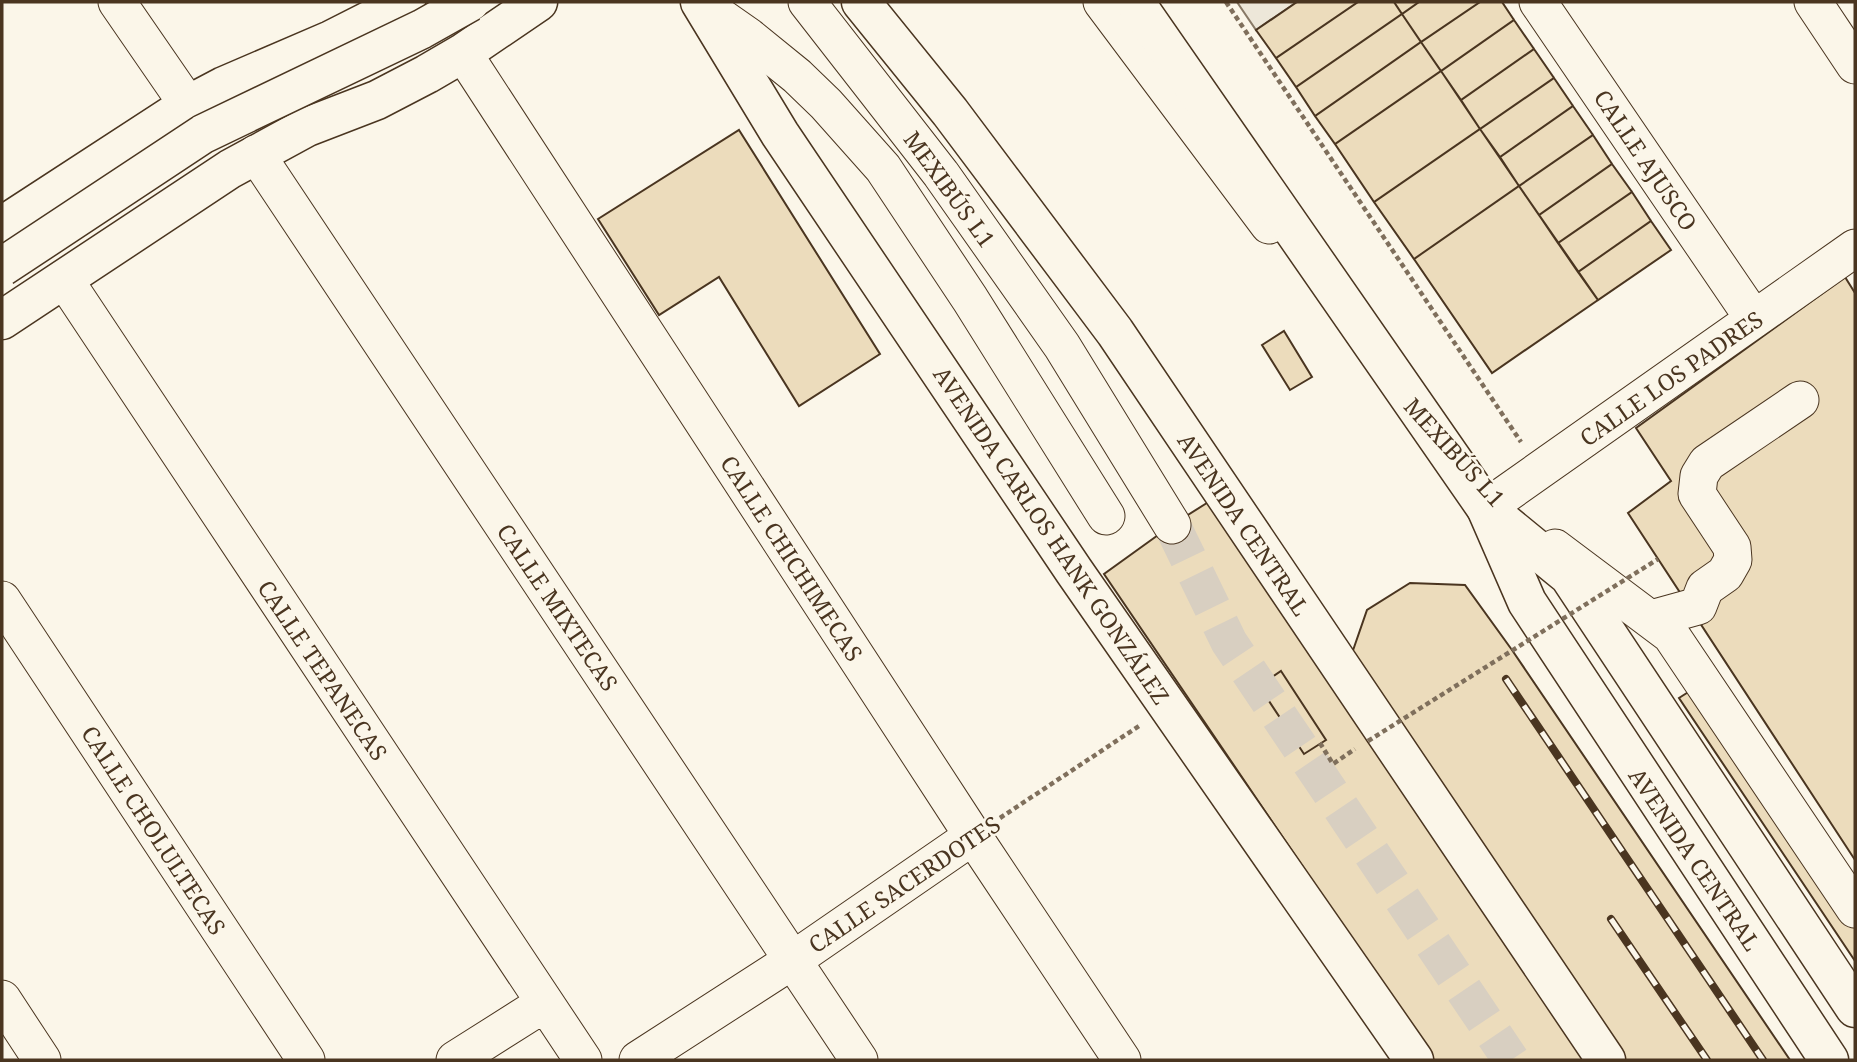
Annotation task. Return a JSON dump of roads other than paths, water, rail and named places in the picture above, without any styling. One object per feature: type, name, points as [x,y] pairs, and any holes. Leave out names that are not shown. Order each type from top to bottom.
[{"type":"main road","points":[[2,267],[203,134],[422,29],[470,2]]},
{"type":"main road","points":[[2,320],[230,169],[307,127],[377,100],[463,54],[538,2]]},
{"type":"main road","name":"AVENIDA CENTRAL","points":[[861,2],[950,112],[1115,332],[1606,1060]]},
{"type":"main road","name":"AVENIDA CARLOS HANK GONZÁLEZ","points":[[701,3],[780,134],[1074,571],[1414,1060]]},
{"type":"main road","points":[[2,226],[188,105],[224,86],[331,40],[389,6]]},
{"type":"main road","name":"AVENIDA CENTRAL","points":[[1141,7],[1423,417],[1490,504],[1569,576],[1855,1008]]},
{"type":"main road","name":"AVENIDA CENTRAL","points":[[1490,504],[1527,602],[1829,1060]]},
{"type":"street","points":[[117,2],[188,105]]},
{"type":"street","name":"MEXIBÚS L1","points":[[807,2],[942,174],[1054,334],[1172,525]]},
{"type":"street","name":"MEXIBÚS L1","points":[[1102,2],[1325,302],[1423,417]]},
{"type":"street","name":"CALLE AJUSCO","points":[[1538,2],[1754,319]]},
{"type":"street","points":[[1813,2],[1855,65]]},
{"type":"street","points":[[701,3],[797,76],[883,168],[970,299],[1105,516]]},
{"type":"street","name":"CALLE CHICHIMECAS","points":[[463,54],[1122,1060]]},
{"type":"street","name":"CALLE MIXTECAS","points":[[256,154],[859,1060]]},
{"type":"street","name":"CALLE LOS PADRES","points":[[1490,504],[1855,248]]},
{"type":"street","name":"CALLE TEPANECAS","points":[[64,279],[583,1060]]},
{"type":"street","points":[[1651,619],[1698,606],[1705,588],[1726,575],[1733,560],[1732,547],[1697,494],[1699,476],[1707,463],[1800,400]]},
{"type":"street","name":"MEXIBÚS L1","points":[[1490,504],[1671,635],[1855,909]]},
{"type":"street","name":"CALLE CHOLULTECAS","points":[[2,600],[306,1060]]},
{"type":"street","name":"CALLE SACERDOTES","points":[[638,1060],[793,960],[973,836]]},
{"type":"street","points":[[2,999],[42,1060]]},
{"type":"street","points":[[455,1060],[545,1003]]},
{"type":"tunnel","points":[[1172,525],[1229,642],[1511,1060]]},
{"type":"railway","points":[[1506,679],[1763,1060]]},
{"type":"railway","points":[[1611,919],[1707,1060]]}]
